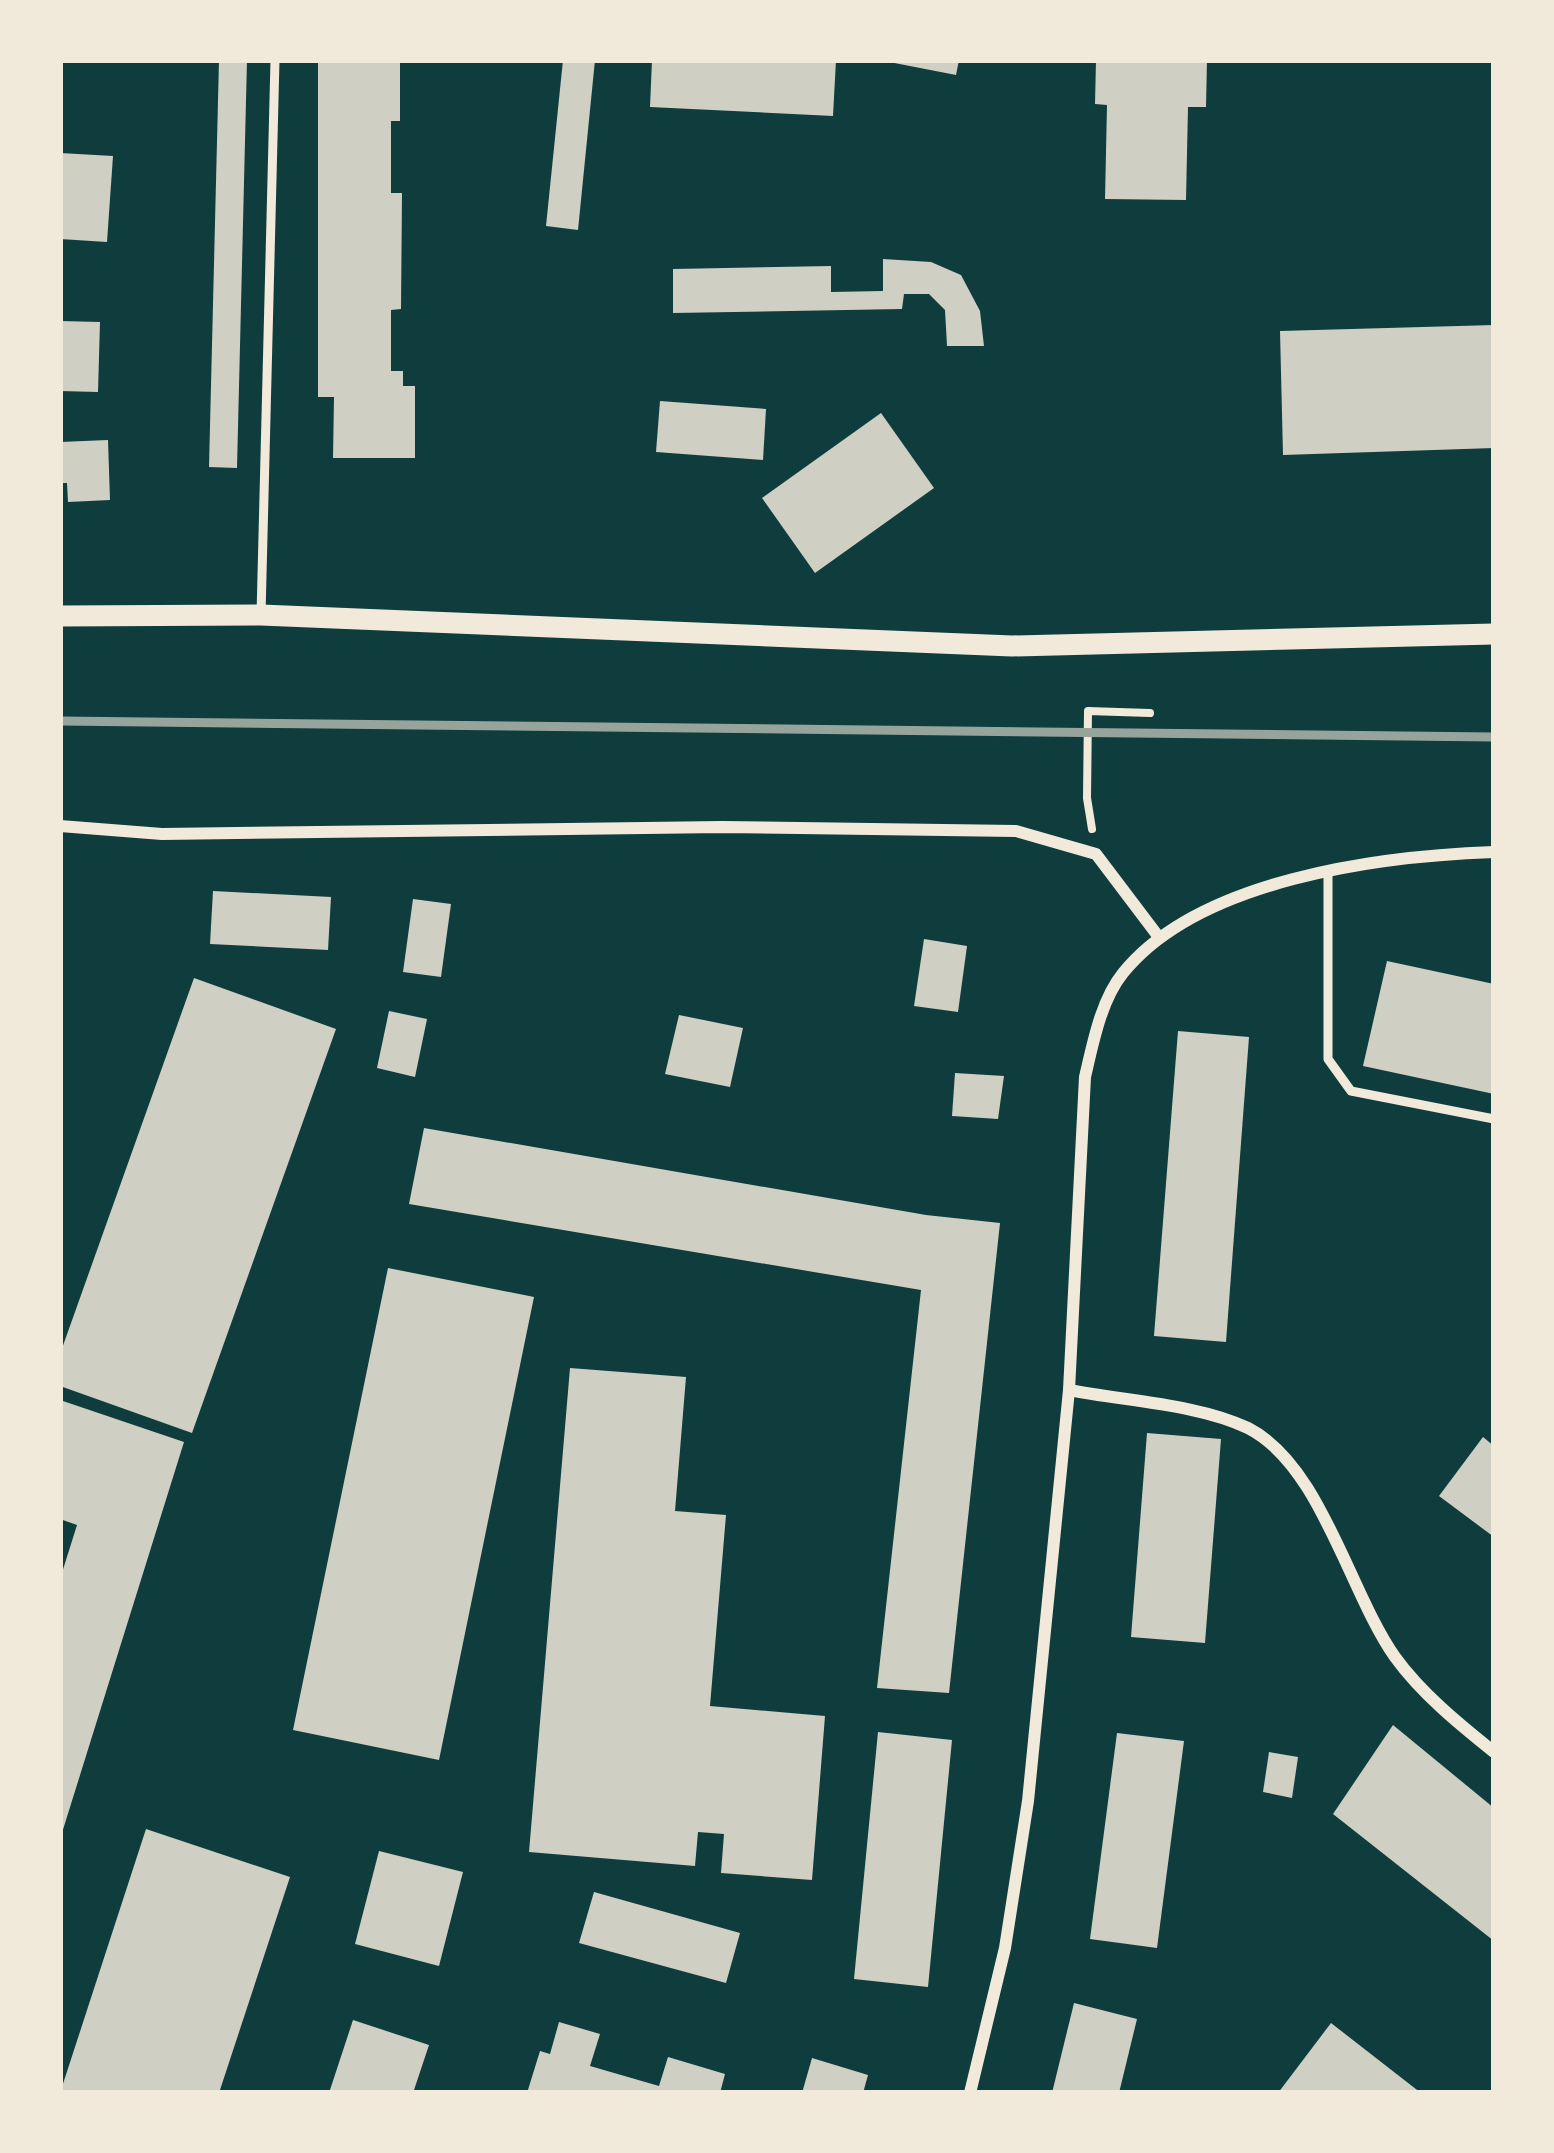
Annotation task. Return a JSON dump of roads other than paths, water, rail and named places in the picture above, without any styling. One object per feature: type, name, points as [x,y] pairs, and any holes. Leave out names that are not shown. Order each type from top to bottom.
[{"type":"street","points":[[60,616],[261,615],[1012,646],[1494,634]]},
{"type":"street","points":[[60,826],[162,834],[700,827],[1016,831],[1096,854],[1158,936]]},
{"type":"street","points":[[970,2093],[1005,1948],[1028,1801],[1069,1390],[1085,1077],[1096,1029],[1120,976],[1158,936],[1238,896],[1328,872],[1494,852]]},
{"type":"street","points":[[1069,1390],[1218,1415],[1253,1431],[1290,1460],[1395,1656],[1423,1689],[1494,1752]]},
{"type":"lane","points":[[261,615],[275,60]]},
{"type":"lane","points":[[1328,872],[1328,1059],[1352,1090],[1494,1119]]},
{"type":"railway","points":[[60,721],[1494,737]]}]
